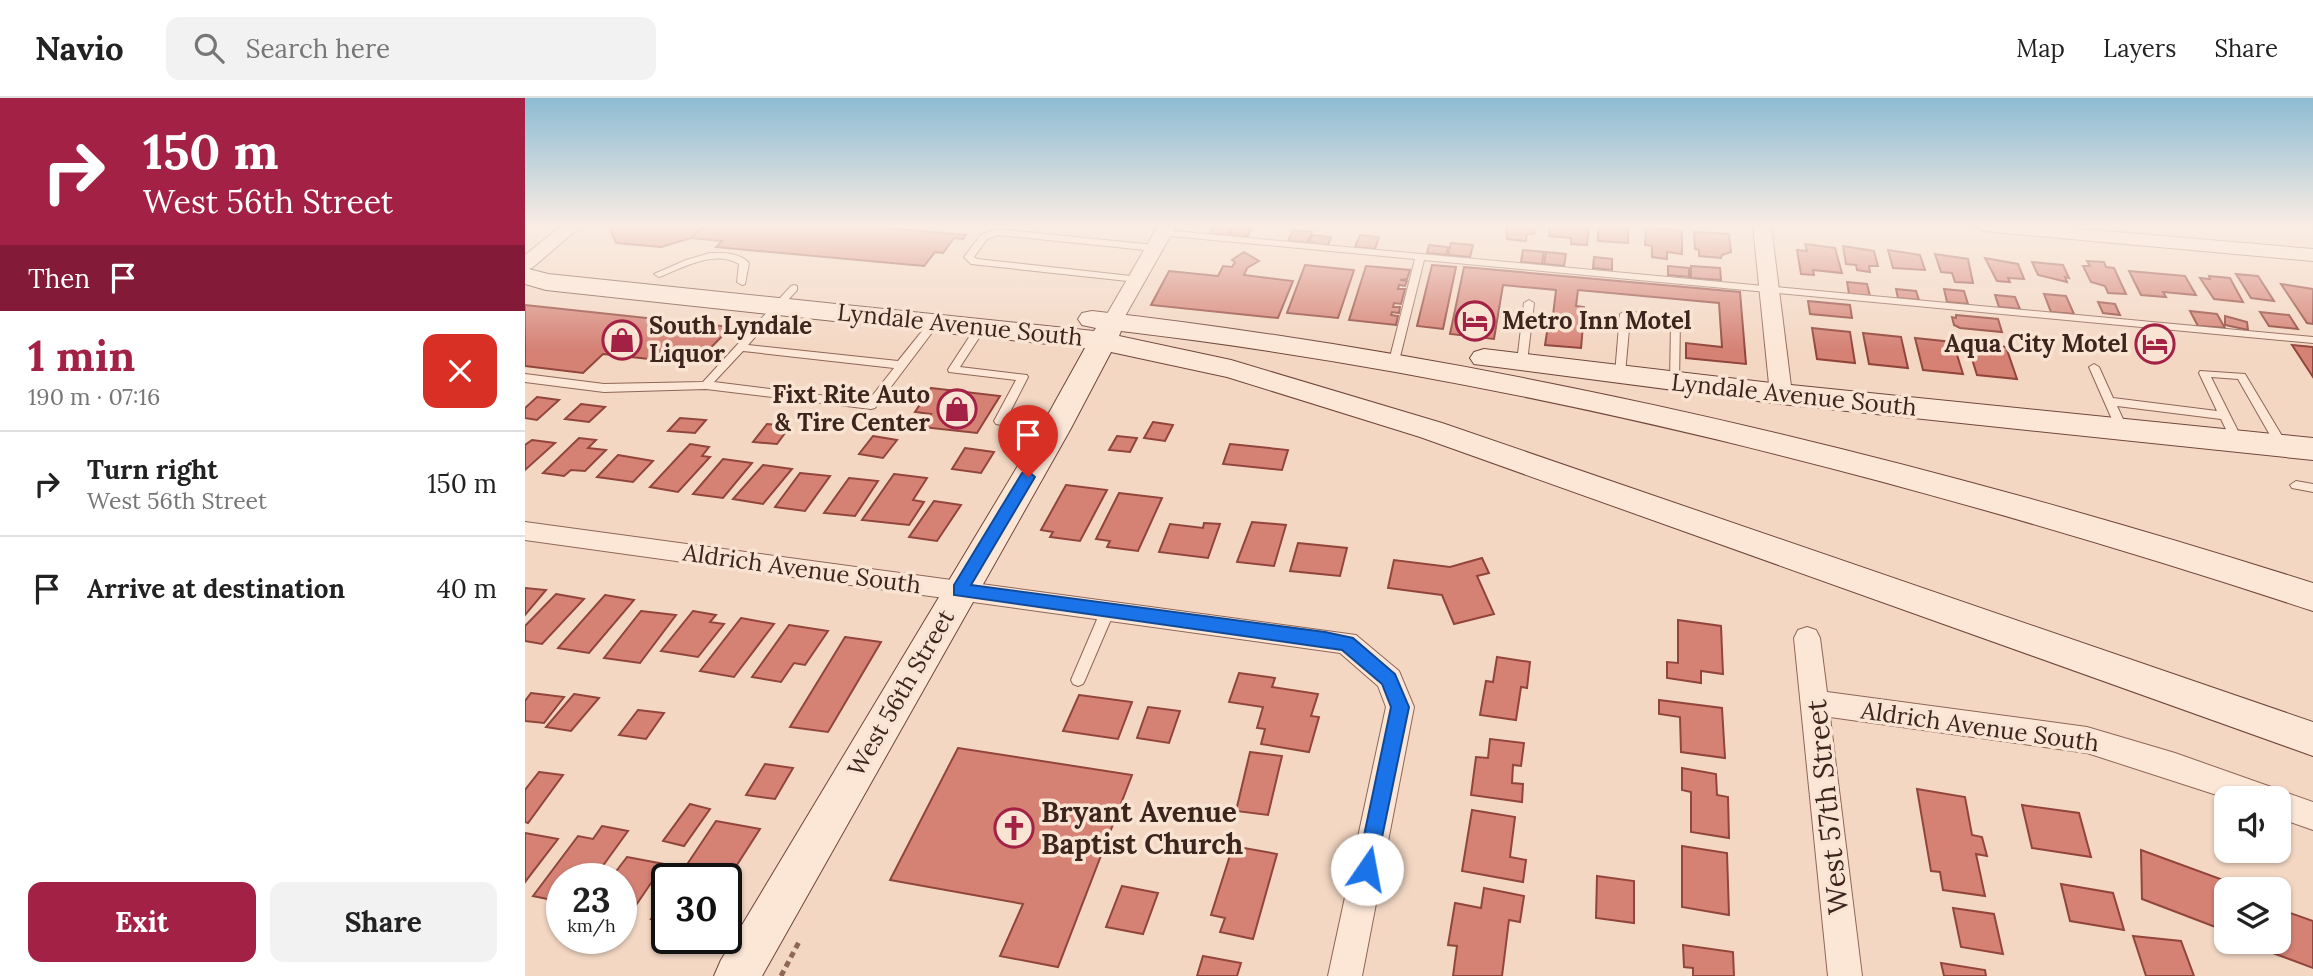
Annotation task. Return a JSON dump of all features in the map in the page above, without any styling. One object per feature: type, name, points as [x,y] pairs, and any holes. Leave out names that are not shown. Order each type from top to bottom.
[{"type":"main road","name":"Lyndale Avenue South","points":[[589,267],[742,282],[786,297],[935,322],[981,327],[1108,331]]},
{"type":"main road","name":"Lyndale Avenue South","points":[[525,276],[546,282],[786,297],[1108,331],[1395,356],[1522,362],[1675,382],[2122,430],[2231,428],[2282,446],[2313,449]]},
{"type":"main road","points":[[1108,331],[1369,409],[2313,739]]},
{"type":"main road","name":"West 56th Street","points":[[737,976],[1055,430],[1108,331]]},
{"type":"main road","points":[[1395,356],[1641,412],[1904,477],[2141,544],[2313,597]]},
{"type":"street","name":"West 56th Street","points":[[1108,331],[1144,267]]},
{"type":"street","points":[[1767,267],[1781,394]]},
{"type":"street","name":"Aldrich Avenue South","points":[[525,531],[1347,643],[1389,679],[1400,707],[1345,976]]},
{"type":"street","name":"West 57th Street","points":[[1807,638],[1845,976]]},
{"type":"street","name":"Aldrich Avenue South","points":[[1815,703],[2087,740],[2175,766],[2230,786]]},
{"type":"street","points":[[2291,808],[2313,816]]},
{"type":"lane","points":[[1022,267],[1137,279]]},
{"type":"lane","points":[[1395,356],[1417,267]]},
{"type":"lane","points":[[1540,267],[2313,340]]},
{"type":"lane","points":[[706,385],[786,297]]},
{"type":"lane","points":[[1522,362],[1529,303]]},
{"type":"lane","points":[[1620,374],[1625,314],[1676,320],[1675,382]]},
{"type":"lane","points":[[525,378],[604,388],[706,385],[871,405],[935,322]]},
{"type":"lane","points":[[981,327],[974,343],[953,370],[1023,377],[1000,421],[1055,430]]},
{"type":"lane","points":[[741,346],[901,365]]},
{"type":"lane","points":[[2094,367],[2122,430]]},
{"type":"lane","points":[[2231,428],[2204,373],[2241,376],[2282,446]]},
{"type":"lane","points":[[2109,401],[2231,428]]},
{"type":"lane","points":[[2296,485],[2313,488]]},
{"type":"lane","points":[[1078,680],[1108,610]]},
{"type":"building","points":[[1223,267],[1249,267],[1244,275],[1293,281],[1278,318],[1151,305],[1169,271],[1218,276]]},
{"type":"building","points":[[1304,267],[1354,270],[1338,318],[1287,313]]},
{"type":"building","points":[[1366,267],[1410,270],[1407,279],[1400,280],[1407,281],[1405,286],[1399,285],[1398,289],[1405,289],[1401,304],[1394,303],[1393,307],[1400,307],[1399,313],[1392,312],[1391,315],[1398,316],[1396,325],[1349,320]]},
{"type":"building","points":[[1432,267],[1456,267],[1443,329],[1417,326]]},
{"type":"building","name":"Metro Inn Motel","points":[[1464,267],[1740,292],[1746,364],[1686,358],[1686,343],[1722,347],[1719,303],[1578,290],[1576,306],[1584,307],[1583,314],[1590,315],[1589,327],[1583,326],[1581,348],[1545,345],[1547,332],[1551,332],[1556,290],[1503,285],[1494,339],[1450,334]]},
{"type":"building","points":[[1612,267],[1612,270],[1593,268]]},
{"type":"building","points":[[1668,267],[1689,268],[1689,277],[1668,275]]},
{"type":"building","points":[[1691,267],[1720,268],[1721,280],[1691,278]]},
{"type":"building","points":[[1800,267],[1840,267],[1842,273],[1813,270],[1814,275],[1801,274]]},
{"type":"building","points":[[1856,267],[1869,267],[1870,272],[1857,270]]},
{"type":"building","points":[[1924,267],[1925,270],[1893,268]]},
{"type":"building","points":[[1939,267],[1970,267],[1973,283],[1955,282],[1952,273],[1941,272]]},
{"type":"building","points":[[1990,267],[2019,267],[2024,279],[2008,278],[2010,282],[1997,281]]},
{"type":"building","points":[[2034,267],[2064,267],[2069,278],[2065,277],[2067,282],[2038,275]]},
{"type":"building","points":[[2083,267],[2114,268],[2126,294],[2108,293],[2105,286],[2091,282]]},
{"type":"building","points":[[2129,271],[2185,276],[2196,295],[2163,292],[2166,297],[2141,295]]},
{"type":"building","points":[[2236,274],[2258,276],[2274,301],[2251,298]]},
{"type":"building","points":[[2209,276],[2230,278],[2243,302],[2214,299],[2200,278],[2210,279]]},
{"type":"building","points":[[1847,282],[1867,284],[1870,296],[1849,294]]},
{"type":"building","points":[[2281,284],[2313,289],[2313,324],[2307,323]]},
{"type":"building","points":[[1896,289],[1916,291],[1919,300],[1898,298]]},
{"type":"building","points":[[1944,289],[1964,291],[1968,304],[1947,302]]},
{"type":"building","points":[[2044,294],[2066,296],[2074,314],[2051,312]]},
{"type":"building","points":[[1995,295],[2015,297],[2020,309],[1999,307]]},
{"type":"building","points":[[1808,301],[1850,305],[1852,318],[1810,314]]},
{"type":"building","points":[[2098,302],[2115,304],[2120,315],[2103,313]]},
{"type":"building","name":"South Lyndale Liquor","points":[[525,305],[731,327],[695,364],[603,354],[583,373],[525,366]]},
{"type":"building","points":[[2190,311],[2217,314],[2225,328],[2198,326]]},
{"type":"building","points":[[2260,312],[2289,315],[2298,329],[2269,326]]},
{"type":"building","points":[[1956,315],[1998,319],[2002,332],[1960,328],[1954,325],[1952,317],[1956,318]]},
{"type":"building","points":[[2225,316],[2247,322],[2248,330],[2225,325]]},
{"type":"building","points":[[1812,328],[1850,332],[1855,363],[1817,359]]},
{"type":"building","points":[[1863,333],[1901,337],[1908,368],[1869,364]]},
{"type":"building","points":[[1915,338],[1953,342],[1963,374],[1923,370]]},
{"type":"building","points":[[1967,343],[2006,347],[2017,379],[1977,375]]},
{"type":"building","points":[[2292,345],[2313,347],[2313,377]]},
{"type":"building","points":[[931,388],[1000,396],[977,433],[922,427],[931,414],[915,412]]},
{"type":"building","points":[[537,397],[559,400],[537,420],[525,418],[525,408]]},
{"type":"building","points":[[581,404],[605,407],[589,422],[565,419]]},
{"type":"building","points":[[680,418],[706,420],[695,433],[668,431]]},
{"type":"building","points":[[1153,422],[1173,425],[1165,441],[1144,438]]},
{"type":"building","points":[[767,424],[790,426],[777,444],[753,442]]},
{"type":"building","points":[[873,436],[897,440],[883,458],[859,454]]},
{"type":"building","points":[[1117,436],[1137,438],[1130,452],[1109,450]]},
{"type":"building","points":[[579,438],[596,440],[588,448],[606,450],[585,471],[571,470],[564,476],[543,473]]},
{"type":"building","points":[[532,440],[555,443],[525,470],[525,445]]},
{"type":"building","points":[[690,444],[709,447],[702,456],[710,457],[678,492],[650,487]]},
{"type":"building","points":[[1230,444],[1288,450],[1282,470],[1223,464]]},
{"type":"building","points":[[965,448],[994,452],[981,473],[952,469]]},
{"type":"building","points":[[618,455],[653,461],[633,482],[597,477]]},
{"type":"building","points":[[723,459],[752,463],[723,498],[693,494]]},
{"type":"building","points":[[763,465],[792,469],[763,504],[733,499]]},
{"type":"building","points":[[800,473],[830,476],[805,511],[775,507]]},
{"type":"building","points":[[894,474],[927,478],[913,500],[924,502],[909,525],[862,520]]},
{"type":"building","points":[[849,478],[878,481],[855,516],[824,513]]},
{"type":"building","points":[[1066,485],[1107,490],[1080,541],[1050,537],[1053,532],[1041,530]]},
{"type":"building","points":[[1119,493],[1162,498],[1138,551],[1107,547],[1110,541],[1096,539]]},
{"type":"building","points":[[934,501],[961,505],[937,541],[909,537]]},
{"type":"building","points":[[1252,522],[1286,525],[1274,566],[1237,562]]},
{"type":"building","points":[[1204,523],[1220,524],[1208,558],[1159,552],[1170,524],[1203,528]]},
{"type":"building","points":[[1298,543],[1347,548],[1340,576],[1290,571]]},
{"type":"building","points":[[1482,558],[1489,573],[1477,576],[1494,614],[1454,624],[1442,595],[1388,588],[1394,560],[1450,567]]},
{"type":"building","points":[[525,588],[546,590],[525,615]]},
{"type":"building","points":[[556,594],[584,599],[542,644],[525,641],[525,626]]},
{"type":"building","points":[[605,595],[634,600],[589,653],[558,648]]},
{"type":"building","points":[[641,611],[676,615],[640,663],[604,658]]},
{"type":"building","points":[[693,611],[716,615],[710,622],[724,624],[698,657],[661,651]]},
{"type":"building","points":[[741,618],[774,624],[734,677],[700,671]]},
{"type":"building","points":[[1678,620],[1721,626],[1723,674],[1701,671],[1701,683],[1667,678],[1667,662],[1678,663]]},
{"type":"building","points":[[789,625],[828,631],[805,665],[794,663],[781,682],[752,677]]},
{"type":"building","points":[[845,637],[881,642],[828,732],[790,727]]},
{"type":"building","points":[[1497,657],[1530,662],[1527,688],[1521,687],[1516,720],[1480,715],[1486,681],[1493,682]]},
{"type":"building","points":[[1239,673],[1275,678],[1272,687],[1318,694],[1311,716],[1319,717],[1309,752],[1261,744],[1265,729],[1257,728],[1263,707],[1229,702]]},
{"type":"building","points":[[531,693],[564,697],[544,723],[525,721],[525,701]]},
{"type":"building","points":[[574,694],[599,698],[571,731],[546,727]]},
{"type":"building","points":[[1079,695],[1132,702],[1118,739],[1063,731]]},
{"type":"building","points":[[1659,700],[1722,708],[1725,758],[1681,752],[1680,717],[1659,714]]},
{"type":"building","points":[[1148,707],[1180,711],[1169,743],[1137,738]]},
{"type":"building","points":[[638,710],[664,713],[646,739],[619,735]]},
{"type":"building","points":[[1490,739],[1524,743],[1521,766],[1513,765],[1512,783],[1523,784],[1522,802],[1471,795],[1476,757],[1488,758]]},
{"type":"building","name":"Bryant Avenue Baptist Church","points":[[958,748],[1132,775],[1058,967],[1000,956],[1023,904],[890,880]]},
{"type":"building","points":[[1250,752],[1282,756],[1268,815],[1236,811]]},
{"type":"building","points":[[765,764],[793,768],[775,799],[746,795]]},
{"type":"building","points":[[1682,768],[1716,774],[1717,795],[1728,797],[1729,838],[1691,832],[1691,792],[1682,790]]},
{"type":"building","points":[[539,772],[563,775],[528,823],[525,822],[525,790]]},
{"type":"building","points":[[1917,789],[1965,797],[1972,835],[1982,837],[1987,856],[1976,854],[1985,896],[1943,890],[1940,872],[1931,871]]},
{"type":"building","points":[[690,804],[710,809],[684,846],[663,841]]},
{"type":"building","points":[[2022,805],[2079,813],[2091,857],[2032,848]]},
{"type":"building","points":[[1472,810],[1515,817],[1510,857],[1526,860],[1523,882],[1462,871]]},
{"type":"building","points":[[716,821],[760,829],[738,863],[688,863]]},
{"type":"building","points":[[602,826],[628,831],[605,863],[558,863],[578,836],[593,839]]},
{"type":"building","points":[[525,833],[558,839],[525,882]]},
{"type":"building","points":[[1233,846],[1277,854],[1253,939],[1220,932],[1225,918],[1211,915]]},
{"type":"building","points":[[1682,846],[1727,853],[1729,915],[1682,907]]},
{"type":"building","points":[[2141,850],[2215,877],[2214,926],[2142,899]]},
{"type":"building","points":[[627,857],[659,863],[651,863],[651,883],[637,904],[637,863],[622,863]]},
{"type":"building","points":[[1597,876],[1634,881],[1634,923],[1596,918]]},
{"type":"building","points":[[546,879],[546,899],[533,896]]},
{"type":"building","points":[[2061,884],[2113,893],[2124,930],[2070,921]]},
{"type":"building","points":[[1122,886],[1158,893],[1143,934],[1106,927]]},
{"type":"building","points":[[1484,888],[1524,896],[1520,922],[1509,920],[1502,976],[1453,976],[1457,946],[1448,945],[1455,903],[1481,908]]},
{"type":"building","points":[[1953,908],[1994,914],[2003,954],[1961,947]]},
{"type":"building","points":[[2291,913],[2313,921],[2313,968],[2275,954],[2291,954]]},
{"type":"building","points":[[2133,936],[2181,941],[2194,976],[2146,976]]},
{"type":"building","points":[[1683,945],[1733,952],[1734,976],[1693,976],[1693,968],[1684,967]]},
{"type":"building","points":[[1203,956],[1241,963],[1237,976],[1197,976]]},
{"type":"building","points":[[1941,963],[1985,970],[1986,976],[1944,976]]},
{"type":"place","name":"Metro Inn Motel","points":[[1475,321]]},
{"type":"place","name":"South Lyndale Liquor","points":[[622,340]]},
{"type":"place","name":"Aqua City Motel","points":[[2155,344]]},
{"type":"place","name":"Fixt Rite Auto & Tire Center","points":[[957,409]]},
{"type":"place","name":"Bryant Avenue Baptist Church","points":[[1014,828]]},
{"type":"route","points":[[1028,477],[960,590],[1347,643],[1389,679],[1400,707],[1367,869]]}]
